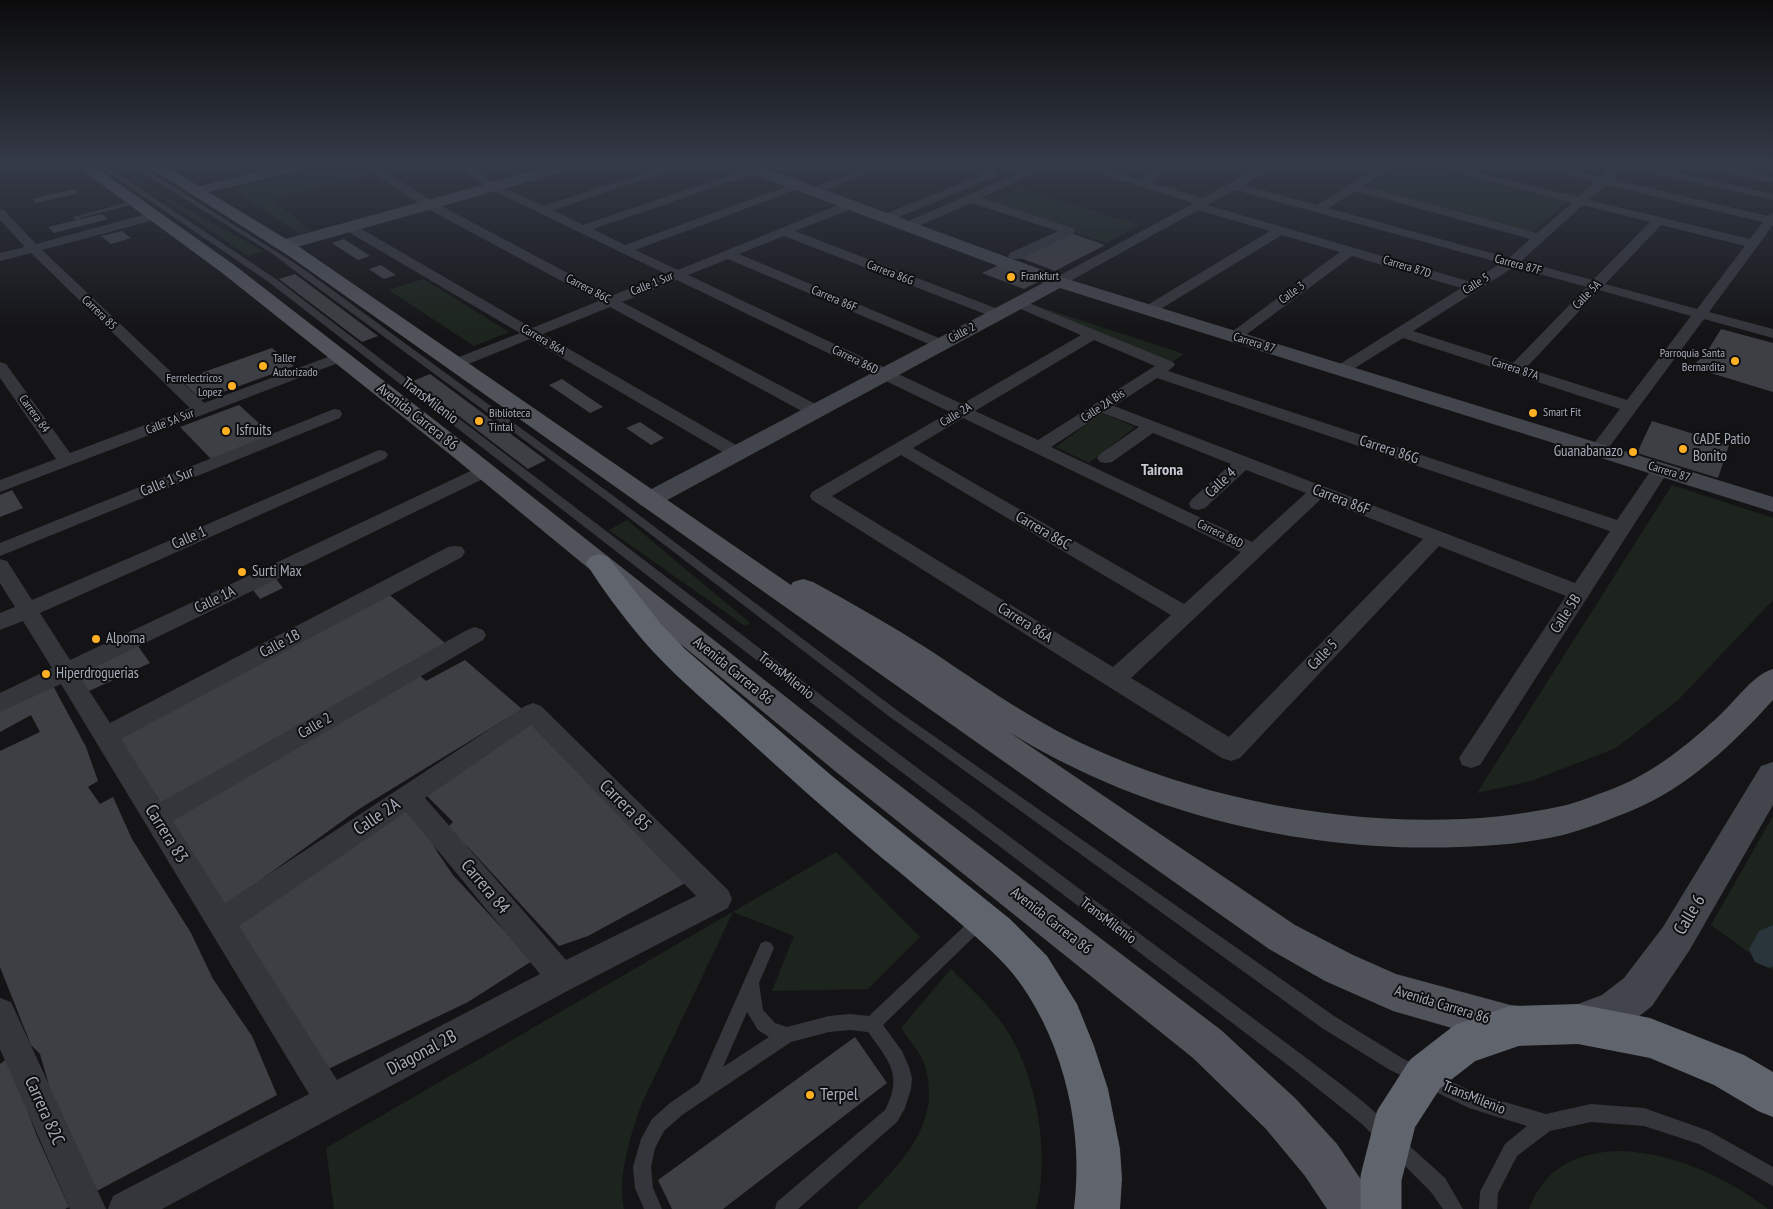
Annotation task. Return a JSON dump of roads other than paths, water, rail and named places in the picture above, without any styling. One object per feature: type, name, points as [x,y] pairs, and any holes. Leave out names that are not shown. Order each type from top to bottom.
[{"type":"highway","points":[[599,563],[651,631],[717,695],[842,804],[1006,939],[1040,977],[1059,1011],[1080,1060],[1095,1118],[1100,1156],[1100,1186],[1097,1209]]},
{"type":"highway","points":[[1381,1209],[1381,1178],[1396,1119],[1425,1074],[1465,1043],[1514,1026],[1578,1024],[1650,1038],[1729,1070],[1773,1096]]},
{"type":"main road","name":"Avenida Carrera 86","points":[[160,220],[227,268],[485,471],[846,762],[1207,1044],[1281,1114],[1321,1160],[1354,1209]]},
{"type":"main road","name":"Avenida Carrera 86","points":[[244,220],[284,245],[686,526],[1282,937],[1339,968],[1393,992],[1514,1026]]},
{"type":"main road","points":[[686,526],[856,618],[992,707],[1081,757],[1115,772],[1181,795],[1235,810],[1327,826],[1427,835],[1493,833],[1558,823],[1621,800],[1677,769],[1752,704],[1773,680]]},
{"type":"street","name":"Carrera 85","points":[[7,220],[33,248],[201,410]]},
{"type":"street","points":[[0,257],[33,248],[85,226],[124,220]]},
{"type":"street","points":[[284,245],[374,220]]},
{"type":"street","name":"Carrera 86C","points":[[459,220],[815,411]]},
{"type":"street","name":"Carrera 86D","points":[[564,220],[1254,550]]},
{"type":"street","points":[[582,229],[607,220]]},
{"type":"street","points":[[625,250],[705,220]]},
{"type":"street","name":"Calle 1 Sur","points":[[455,364],[812,220]]},
{"type":"street","name":"Carrera 87","points":[[893,220],[1058,282],[1773,505]]},
{"type":"street","points":[[908,226],[921,220]]},
{"type":"street","points":[[1015,256],[1068,231],[1036,220]]},
{"type":"street","name":"Calle 2","points":[[649,500],[1171,220]]},
{"type":"street","name":"Carrera 87D","points":[[1252,220],[1472,287]]},
{"type":"street","name":"Carrera 87F","points":[[1355,220],[1773,334]]},
{"type":"street","points":[[1475,220],[1539,238]]},
{"type":"street","name":"Calle 5","points":[[1341,370],[1511,263],[1559,220]]},
{"type":"street","points":[[1598,450],[1771,220]]},
{"type":"street","points":[[1658,221],[1753,244]]},
{"type":"street","name":"Calle 5A","points":[[1516,369],[1658,221]]},
{"type":"street","name":"Carrera 86A","points":[[350,227],[736,453]]},
{"type":"street","points":[[1149,310],[1281,230]]},
{"type":"street","name":"Carrera 86G","points":[[783,232],[998,314]]},
{"type":"street","name":"Calle 3","points":[[1234,337],[1351,250]]},
{"type":"street","name":"Carrera 86F","points":[[727,254],[941,344]]},
{"type":"street","name":"Carrera 86G","points":[[1019,303],[1094,334],[1161,369],[1622,528]]},
{"type":"street","name":"Carrera 87A","points":[[1400,332],[1631,407]]},
{"type":"street","name":"Calle 2A","points":[[820,496],[1094,334]]},
{"type":"street","name":"Calle 5A Sur","points":[[0,486],[341,358]]},
{"type":"street","name":"Carrera 84","points":[[0,368],[67,461]]},
{"type":"street","name":"Calle 2A Bis","points":[[1039,448],[1161,369]]},
{"type":"street","name":"Carrera 86F","points":[[1102,407],[1580,593]]},
{"type":"street","name":"Calle 1 Sur","points":[[0,550],[334,414]]},
{"type":"street","points":[[1106,458],[1152,426]]},
{"type":"street","name":"Carrera 86C","points":[[901,448],[1185,614]]},
{"type":"street","name":"Calle 1","points":[[0,622],[379,455]]},
{"type":"street","name":"Calle 4","points":[[1198,504],[1244,462]]},
{"type":"street","name":"Calle 5B","points":[[1471,758],[1660,470]]},
{"type":"street","name":"Calle 1A","points":[[0,703],[485,471]]},
{"type":"street","points":[[1115,679],[1319,491]]},
{"type":"street","name":"Carrera 86A","points":[[820,496],[1231,751]]},
{"type":"street","name":"Calle 5","points":[[1231,751],[1436,537]]},
{"type":"street","name":"Calle 1B","points":[[106,736],[455,552]]},
{"type":"street","name":"Carrera 83","points":[[0,566],[332,1101]]},
{"type":"street","name":"Calle 2","points":[[156,818],[475,635]]},
{"type":"street","name":"Carrera 85","points":[[533,712],[718,899]]},
{"type":"street","name":"Calle 2A","points":[[221,922],[533,712]]},
{"type":"street","name":"Calle 6","points":[[1578,1024],[1614,1011],[1638,992],[1676,939],[1773,775]]},
{"type":"street","name":"Carrera 84","points":[[408,796],[562,978]]},
{"type":"street","name":"Diagonal 2B","points":[[126,1209],[562,978],[718,899]]},
{"type":"street","name":"Carrera 82C","points":[[0,1013],[7,1051],[88,1209]]},
{"type":"lane","points":[[79,220],[85,226]]},
{"type":"lane","name":"TransMilenio","points":[[183,220],[273,281],[867,738],[1299,1063],[1368,1118],[1438,1185],[1454,1209]]},
{"type":"lane","name":"TransMilenio","points":[[223,220],[302,272],[615,502],[894,714],[1160,905],[1328,1022],[1396,1064],[1475,1102],[1546,1123]]},
{"type":"lane","points":[[653,1209],[644,1188],[642,1167],[647,1145],[658,1124],[706,1088],[787,1035],[829,1024],[850,1022],[872,1024],[983,919]]},
{"type":"lane","points":[[706,1088],[766,948]]},
{"type":"lane","points":[[754,977],[752,998],[757,1017],[768,1030],[787,1035]]},
{"type":"lane","points":[[784,1209],[891,1116],[898,1104],[903,1092],[902,1066],[872,1024]]},
{"type":"lane","points":[[1488,1209],[1489,1192],[1511,1150],[1546,1123],[1591,1112],[1644,1117],[1703,1137],[1773,1177]]},
{"type":"waterway","points":[[1769,949],[1773,944]]},
{"type":"place","name":"Frankfurt","points":[[1011,277]]},
{"type":"place","name":"Parroquia Santa Bernardita","points":[[1735,361]]},
{"type":"place","name":"Taller Autorizado","points":[[263,366]]},
{"type":"place","name":"Ferrelectricos Lopez","points":[[232,386]]},
{"type":"place","name":"Smart Fit","points":[[1533,413]]},
{"type":"place","name":"Biblioteca Tintal","points":[[479,421]]},
{"type":"place","name":"Isfruits","points":[[226,431]]},
{"type":"place","name":"CADE Patio Bonito","points":[[1683,449]]},
{"type":"place","name":"Guanabanazo","points":[[1633,452]]},
{"type":"place","name":"Surti Max","points":[[242,572]]},
{"type":"place","name":"Alpoma","points":[[96,639]]},
{"type":"place","name":"Hiperdroguerias","points":[[46,674]]},
{"type":"place","name":"Terpel","points":[[810,1095]]},
{"type":"district","name":"Tairona","points":[[1162,470]]}]
